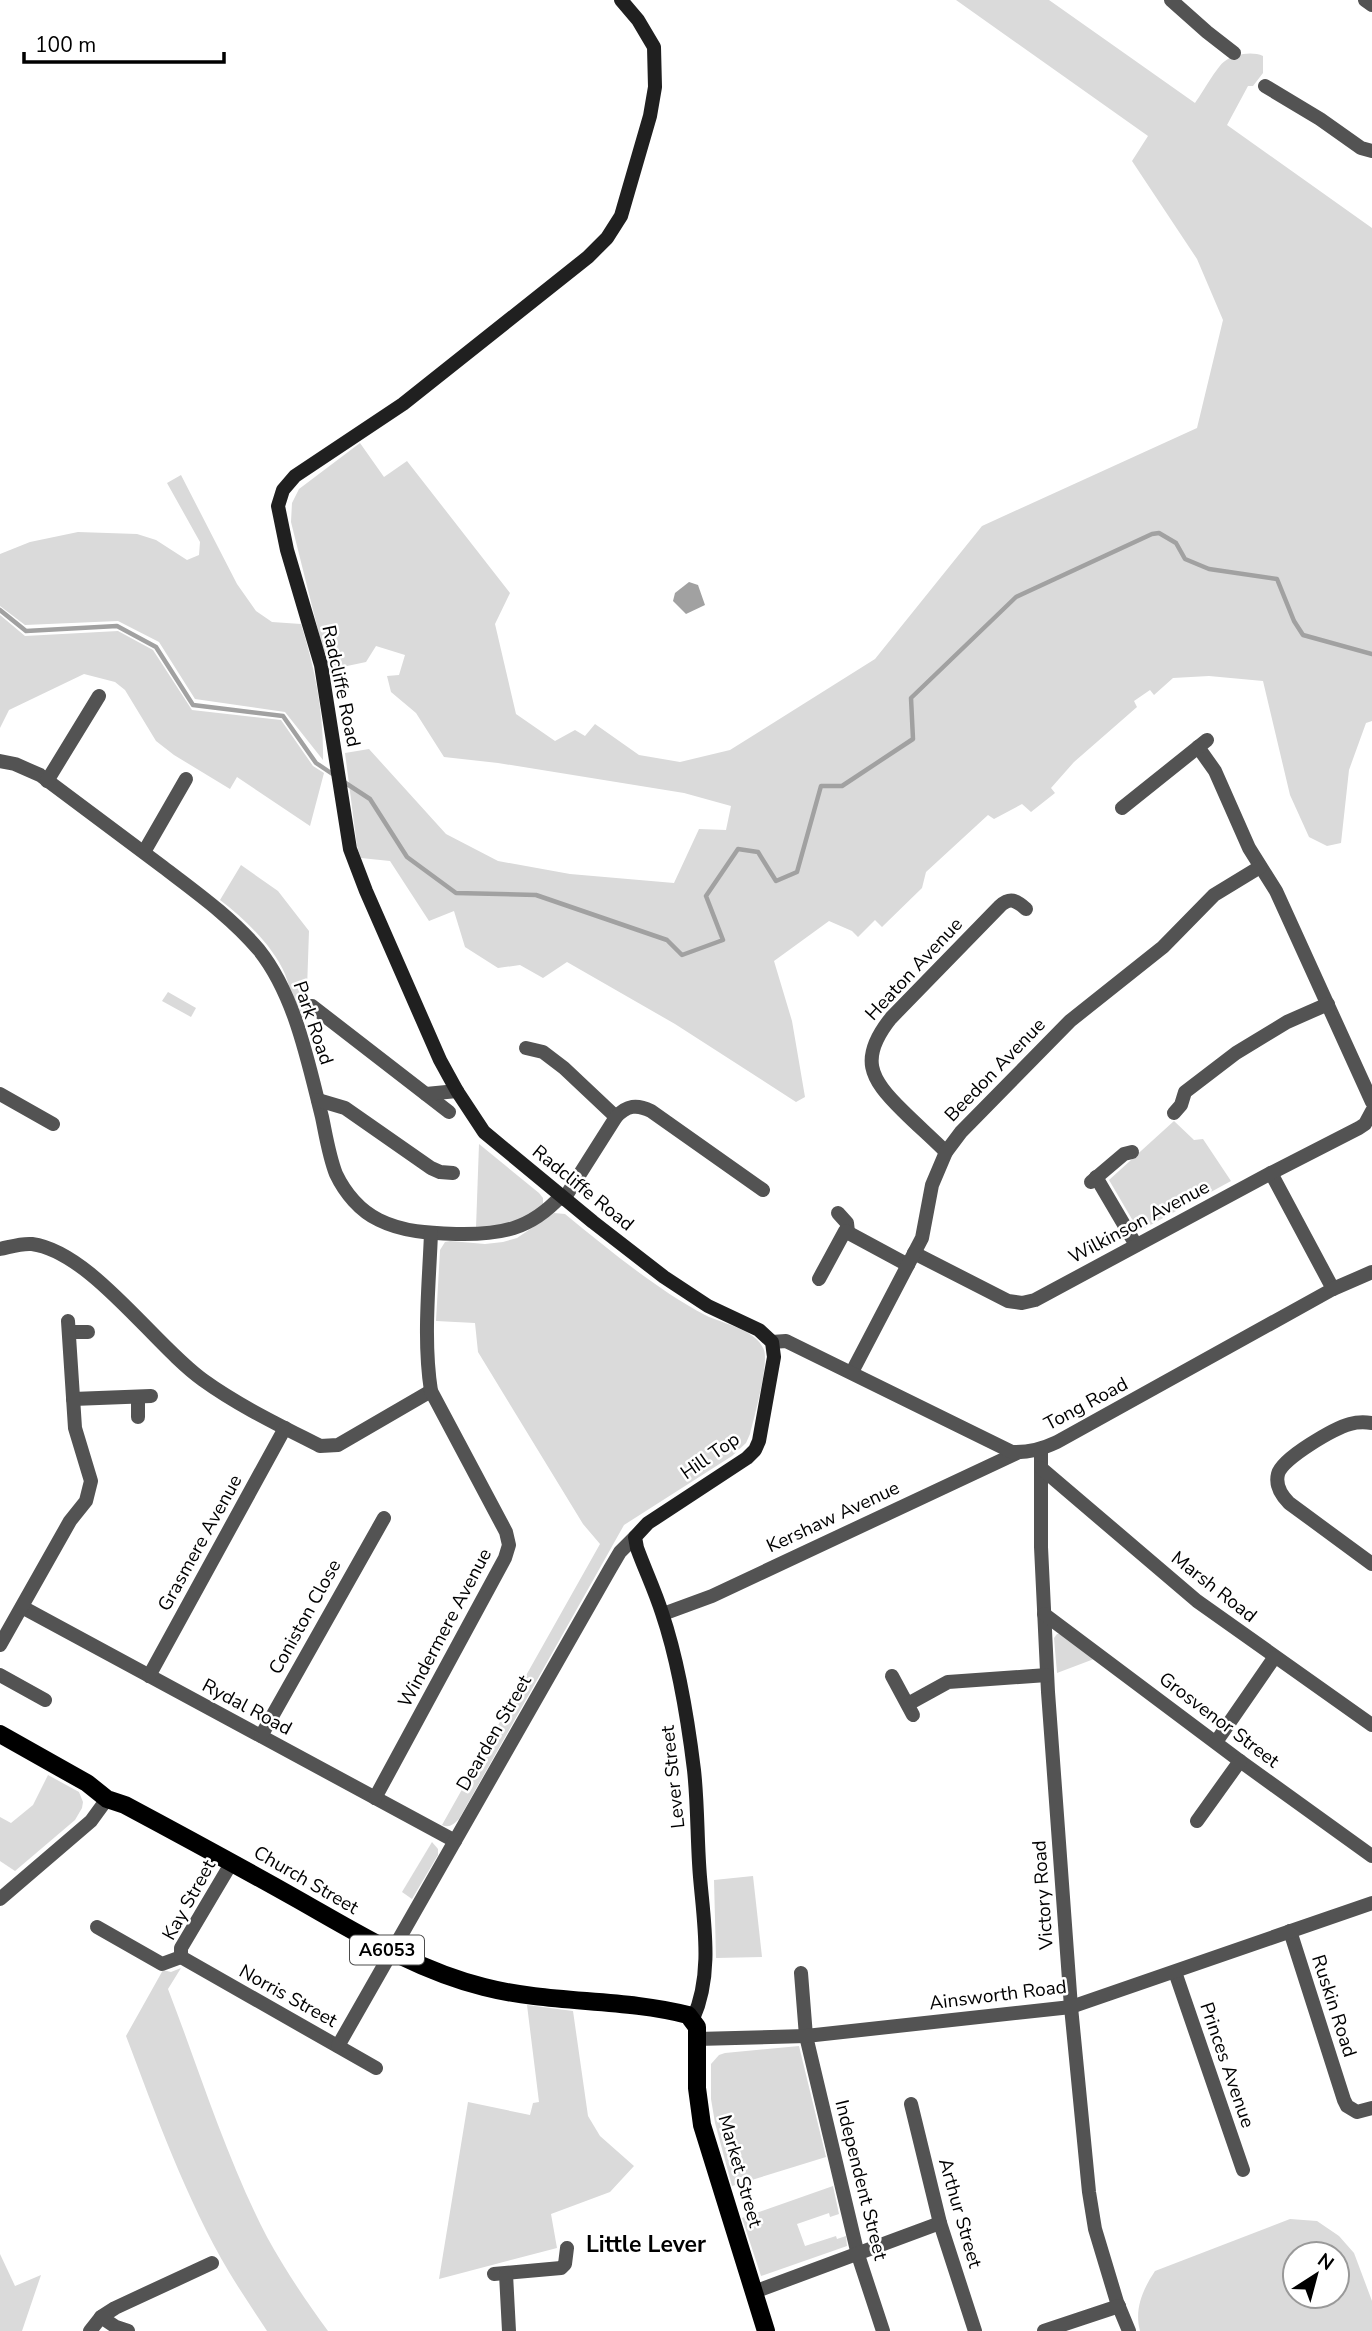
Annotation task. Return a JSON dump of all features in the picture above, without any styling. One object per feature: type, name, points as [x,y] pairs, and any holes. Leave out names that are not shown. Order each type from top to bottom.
[{"type":"main road","name":"Radcliffe Road","points":[[621,0],[638,20],[654,47],[655,87],[650,116],[621,216],[607,238],[588,257],[403,404],[295,476],[283,489],[278,506],[287,550],[321,665],[350,849],[440,1060],[457,1091],[484,1132],[563,1197],[664,1277],[708,1306],[759,1330],[772,1342]]},
{"type":"main road","name":"Hill Top","points":[[635,1537],[648,1522],[747,1458],[755,1450],[759,1441],[774,1357],[772,1342]]},
{"type":"main road","name":"Lever Street","points":[[635,1537],[663,1614],[684,1706],[694,1773],[705,1924],[705,1968],[700,2005],[693,2020]]},
{"type":"main road","name":"Church Street","points":[[0,1734],[87,1783],[107,1799],[125,1805],[232,1862],[392,1953],[440,1973],[484,1987],[679,2013],[688,2015],[693,2020]]},
{"type":"main road","name":"Market Street","points":[[693,2020],[697,2027],[697,2088],[702,2125],[766,2331]]},
{"type":"street","points":[[1171,0],[1224,51]]},
{"type":"street","points":[[1365,0],[1372,5]]},
{"type":"street","points":[[1275,86],[1361,148],[1372,151]]},
{"type":"street","points":[[47,781],[80,712],[99,696]]},
{"type":"street","points":[[1133,819],[1123,807],[1202,744],[1249,848],[1276,891],[1372,1102]]},
{"type":"street","name":"Park Road","points":[[0,761],[27,768],[144,852],[225,914],[259,951],[280,981],[291,1008],[336,1173],[349,1195],[377,1219],[404,1230],[431,1233],[482,1235],[519,1226],[563,1197],[616,1117]]},
{"type":"street","points":[[144,852],[182,799],[186,779]]},
{"type":"street","name":"Beedon Avenue","points":[[852,1372],[924,1234],[932,1185],[946,1152],[961,1132],[1070,1021],[1163,947],[1214,895],[1260,867]]},
{"type":"street","name":"Heaton Avenue","points":[[946,1152],[886,1095],[877,1083],[872,1052],[877,1035],[1007,900],[1019,902],[1026,909]]},
{"type":"street","points":[[1174,1114],[1181,1105],[1185,1092],[1236,1053],[1287,1022],[1328,1004]]},
{"type":"street","points":[[312,1006],[449,1112]]},
{"type":"street","points":[[526,1048],[543,1052],[564,1068],[616,1117],[623,1109],[642,1106],[763,1191]]},
{"type":"street","points":[[426,1094],[457,1091]]},
{"type":"street","points":[[0,1094],[53,1124]]},
{"type":"street","points":[[317,1100],[345,1108],[431,1168],[453,1173]]},
{"type":"street","name":"Wilkinson Avenue","points":[[911,1259],[1008,1301],[1022,1303],[1035,1300],[1359,1128],[1365,1124],[1372,1111]]},
{"type":"street","points":[[1132,1152],[1124,1154],[1093,1180],[1136,1245]]},
{"type":"street","points":[[1271,1173],[1333,1289]]},
{"type":"street","points":[[838,1213],[847,1223],[848,1232]]},
{"type":"street","points":[[819,1279],[845,1231],[911,1259]]},
{"type":"street","name":"Windermere Avenue","points":[[375,1798],[505,1558],[509,1545],[506,1532],[431,1391],[427,1321],[431,1233]]},
{"type":"street","points":[[0,1249],[24,1244],[35,1245],[66,1256],[203,1380],[320,1446],[338,1444],[431,1391]]},
{"type":"street","name":"Tong Road","points":[[772,1342],[786,1341],[1012,1452],[1019,1452],[1041,1449],[1333,1289],[1372,1272]]},
{"type":"street","points":[[0,1645],[89,1492],[89,1469],[77,1436],[68,1326],[88,1332]]},
{"type":"street","points":[[73,1399],[144,1396],[138,1417]]},
{"type":"street","points":[[1372,1423],[1349,1424],[1292,1456],[1280,1468],[1278,1483],[1282,1496],[1289,1503],[1372,1564]]},
{"type":"street","name":"Grasmere Avenue","points":[[149,1676],[285,1428]]},
{"type":"street","name":"Victory Road","points":[[1041,1449],[1047,1675],[1071,2007],[1089,2192],[1095,2229],[1129,2331]]},
{"type":"street","name":"Kershaw Avenue","points":[[663,1614],[712,1596],[1019,1452]]},
{"type":"street","name":"Marsh Road","points":[[1041,1468],[1197,1601],[1372,1725]]},
{"type":"street","name":"Coniston Close","points":[[261,1736],[384,1518]]},
{"type":"street","name":"Dearden Street","points":[[338,2046],[610,1569],[620,1552],[635,1537]]},
{"type":"street","name":"Rydal Road","points":[[22,1607],[454,1841]]},
{"type":"street","name":"Grosvenor Street","points":[[1044,1614],[1372,1856]]},
{"type":"street","points":[[1216,1742],[1274,1658]]},
{"type":"street","points":[[0,1675],[45,1700]]},
{"type":"street","points":[[892,1676],[910,1710],[948,1682],[1047,1675]]},
{"type":"street","points":[[1197,1821],[1240,1760]]},
{"type":"street","points":[[0,1899],[91,1821],[107,1799]]},
{"type":"street","name":"Kay Street","points":[[181,1957],[181,1948],[232,1862]]},
{"type":"street","name":"Ainsworth Road","points":[[697,2039],[806,2036],[1071,2007],[1372,1903]]},
{"type":"street","points":[[97,1927],[110,1942],[162,1964],[181,1957]]},
{"type":"street","name":"Ruskin Road","points":[[1290,1931],[1344,2100],[1347,2106],[1357,2112],[1372,2108]]},
{"type":"street","name":"Norris Street","points":[[181,1957],[376,2068]]},
{"type":"street","name":"Princes Avenue","points":[[1175,1972],[1243,2170]]},
{"type":"street","name":"Independent Street","points":[[801,1973],[806,2036],[858,2255],[883,2331]]},
{"type":"street","name":"Arthur Street","points":[[911,2104],[940,2223],[975,2331]]},
{"type":"street","points":[[754,2292],[940,2223]]},
{"type":"street","points":[[509,2331],[500,2274],[561,2268],[565,2264],[567,2248]]},
{"type":"street","points":[[90,2331],[101,2317],[115,2308],[212,2263]]},
{"type":"street","points":[[1044,2331],[1119,2306]]},
{"type":"street","points":[[101,2317],[128,2331]]},
{"type":"shaded area","points":[[956,0],[1049,0],[1195,103],[1225,61],[1244,54],[1263,56],[1263,73],[1253,86],[1248,86],[1227,125],[1372,228],[1372,721],[1366,723],[1349,770],[1341,843],[1327,846],[1309,837],[1290,795],[1263,681],[1209,676],[1173,678],[1154,695],[1150,690],[1134,701],[1137,707],[1074,762],[1051,788],[1055,793],[1031,812],[1022,804],[994,819],[988,815],[926,872],[922,888],[882,927],[875,920],[858,937],[852,931],[829,921],[774,961],[792,1021],[805,1097],[796,1102],[675,1024],[567,962],[543,978],[520,965],[498,968],[465,947],[454,911],[429,921],[390,861],[361,858],[357,846],[345,753],[369,749],[446,834],[498,861],[570,874],[674,883],[699,829],[726,830],[731,806],[684,793],[444,757],[416,713],[391,692],[387,676],[399,675],[405,655],[376,646],[366,662],[328,670],[291,522],[292,503],[299,489],[360,443],[384,477],[407,461],[510,593],[495,624],[516,714],[555,741],[575,730],[585,736],[595,724],[639,755],[680,762],[730,750],[875,659],[982,526],[1197,428],[1223,320],[1197,259],[1132,161],[1148,136]]},
{"type":"shaded area","points":[[181,475],[237,584],[256,611],[272,622],[301,624],[318,691],[323,760],[285,712],[195,699],[159,642],[118,621],[25,625],[0,606],[0,554],[30,542],[78,532],[137,534],[156,540],[187,560],[199,555],[200,542],[167,483]]},
{"type":"shaded area","points":[[689,582],[698,585],[705,605],[686,614],[673,601],[675,593]]},
{"type":"shaded area","points":[[0,615],[25,636],[118,631],[153,650],[192,710],[281,720],[313,766],[324,773],[310,826],[237,777],[230,789],[174,755],[156,741],[125,690],[115,682],[84,674],[9,710],[0,728]]},
{"type":"shaded area","points":[[241,865],[278,891],[309,931],[306,1018],[298,1016],[285,974],[273,953],[239,915],[220,900]]},
{"type":"shaded area","points":[[168,992],[196,1008],[191,1017],[162,1001]]},
{"type":"shaded area","points":[[1174,1121],[1194,1140],[1203,1139],[1231,1181],[1143,1229],[1136,1226],[1109,1180]]},
{"type":"shaded area","points":[[479,1144],[539,1193],[543,1198],[543,1208],[508,1225],[476,1228]]},
{"type":"shaded area","points":[[554,1213],[565,1214],[633,1268],[687,1305],[754,1337],[764,1350],[763,1379],[746,1443],[732,1456],[624,1525],[459,1819],[444,1826],[442,1825],[600,1544],[583,1524],[478,1352],[475,1323],[436,1321],[440,1250],[445,1242],[450,1241],[485,1244],[517,1238]]},
{"type":"shaded area","points":[[1057,1634],[1094,1659],[1057,1673],[1054,1638]]},
{"type":"shaded area","points":[[48,1775],[79,1792],[82,1808],[75,1820],[15,1871],[0,1861],[0,1817],[11,1823],[33,1805]]},
{"type":"shaded area","points":[[432,1842],[438,1849],[438,1855],[412,1899],[402,1892]]},
{"type":"shaded area","points":[[753,1876],[762,1957],[716,1958],[714,1880]]},
{"type":"shaded area","points":[[181,1968],[168,1989],[226,2146],[267,2237],[328,2331],[267,2331],[213,2244],[173,2156],[126,2036],[163,1970],[171,1972]]},
{"type":"shaded area","points":[[527,2005],[573,2011],[588,2116],[600,2136],[634,2166],[610,2192],[551,2214],[557,2248],[439,2279],[468,2102],[530,2115],[533,2103],[539,2102]]},
{"type":"shaded area","points":[[799,2046],[826,2157],[732,2186],[715,2123],[711,2099],[711,2064],[719,2055],[725,2053]]},
{"type":"shaded area","points":[[833,2186],[839,2214],[830,2217],[829,2213],[797,2224],[805,2246],[836,2236],[837,2239],[846,2236],[847,2246],[761,2276],[742,2218]]},
{"type":"shaded area","points":[[1290,2219],[1317,2221],[1343,2240],[1281,2240],[1281,2310],[1351,2310],[1351,2250],[1372,2301],[1372,2331],[1140,2331],[1138,2315],[1147,2285],[1155,2271]]},
{"type":"shaded area","points":[[0,2254],[15,2286],[41,2275],[22,2331],[0,2331]]},
{"type":"waterway","points":[[344,782],[370,799],[407,857],[456,893],[536,895],[667,940],[682,955],[723,940],[706,896],[738,849],[758,852],[776,881],[797,872],[821,786],[842,786],[913,739],[911,698],[1016,597],[1152,534],[1159,533],[1176,543],[1185,559],[1209,569],[1277,579],[1294,621],[1303,635],[1372,654]]},
{"type":"waterway","points":[[0,610],[26,631],[117,626],[156,647],[193,705],[283,716],[316,763],[334,775]]},
{"type":"district","name":"Little Lever","points":[[646,2244]]}]
